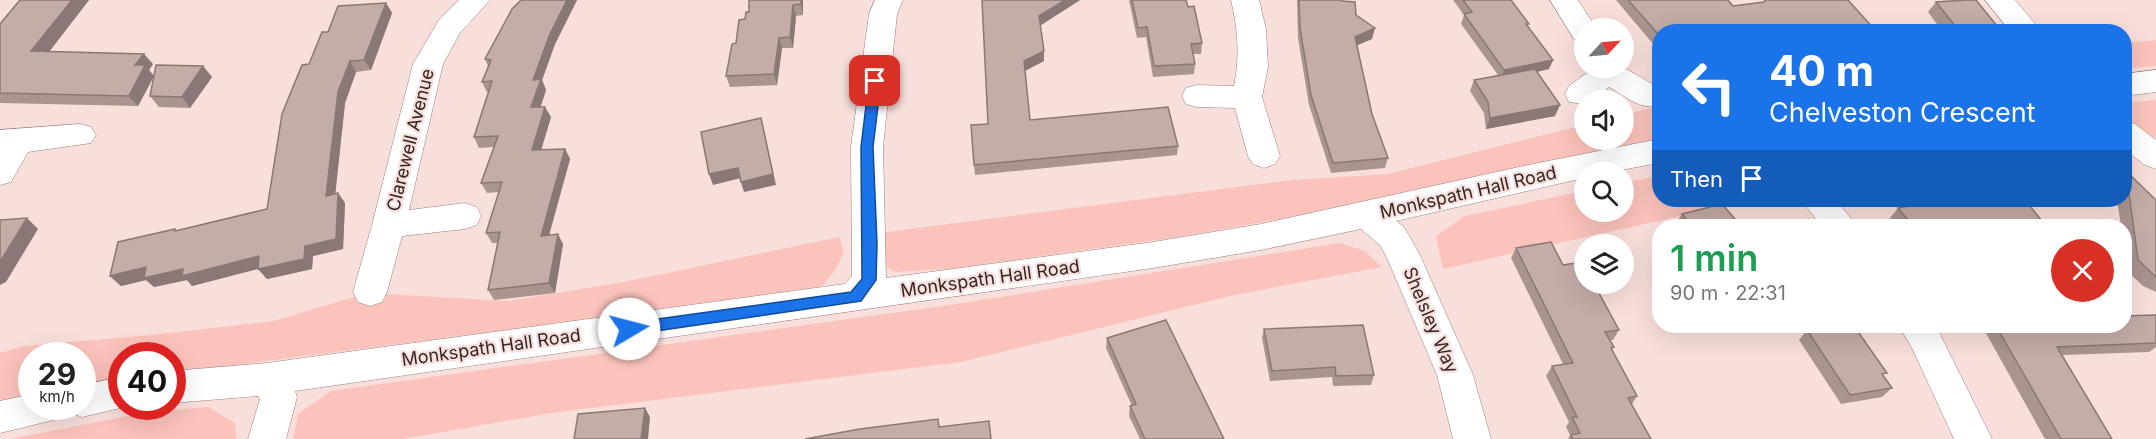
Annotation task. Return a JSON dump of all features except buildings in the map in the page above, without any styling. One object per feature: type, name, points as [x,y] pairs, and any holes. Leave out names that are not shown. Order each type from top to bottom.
[{"type":"street","name":"Clarewell Avenue","points":[[369,292],[389,225],[428,64],[449,27],[476,0]]},
{"type":"street","points":[[855,297],[869,280],[867,147],[883,14],[889,0]]},
{"type":"street","points":[[1245,0],[1252,29],[1253,67],[1247,97],[1264,156]]},
{"type":"street","points":[[1564,0],[1575,18]]},
{"type":"street","points":[[1999,0],[2021,24]]},
{"type":"street","points":[[1584,90],[1598,78]]},
{"type":"street","points":[[1620,78],[1650,97]]},
{"type":"street","points":[[2132,84],[2156,81]]},
{"type":"street","points":[[1197,96],[1247,97]]},
{"type":"street","points":[[0,173],[9,142],[80,135]]},
{"type":"street","points":[[2132,138],[2156,157]]},
{"type":"street","name":"Monkspath Hall Road","points":[[186,386],[267,379],[1153,255],[1367,216],[1533,176],[1652,152]]},
{"type":"street","name":"Clarewell Avenue","points":[[389,225],[465,216]]},
{"type":"street","name":"Shelsley Way","points":[[1367,216],[1392,236],[1403,255],[1455,375],[1472,439]]},
{"type":"street","points":[[1921,333],[1973,439]]},
{"type":"street","points":[[267,379],[279,397],[267,439]]},
{"type":"street","points":[[0,417],[18,413]]},
{"type":"shaded area","points":[[2156,40],[2156,66],[2132,68],[2132,42]]},
{"type":"shaded area","points":[[2156,100],[2156,137],[2132,140],[2132,102]]},
{"type":"shaded area","points":[[1652,108],[1652,143],[1634,147],[1634,112]]},
{"type":"shaded area","points":[[1574,128],[1574,150],[1621,150],[1344,208],[1178,237],[947,269],[894,272],[881,263],[878,233],[1292,180],[1388,174]]},
{"type":"shaded area","points":[[1652,177],[1652,207],[1721,207],[1667,219],[1652,219],[1652,222],[1600,234],[1574,234],[1574,240],[1443,269],[1436,236],[1465,216],[1574,193],[1574,222],[1634,222],[1634,181]]},
{"type":"shaded area","points":[[839,237],[844,253],[834,272],[818,290],[186,371],[186,342],[108,342],[108,383],[96,386],[96,342],[71,342],[274,321],[367,293],[509,301],[629,281]]},
{"type":"shaded area","points":[[1340,243],[1365,251],[1382,267],[1235,295],[961,362],[552,413],[403,439],[293,439],[298,414],[331,391],[957,304]]},
{"type":"shaded area","points":[[18,348],[18,400],[0,403],[0,353]]},
{"type":"shaded area","points":[[208,407],[235,423],[236,439],[10,439],[108,420],[186,420],[186,409]]},
{"type":"route","points":[[629,329],[855,297],[869,280],[867,147],[875,81]]}]
